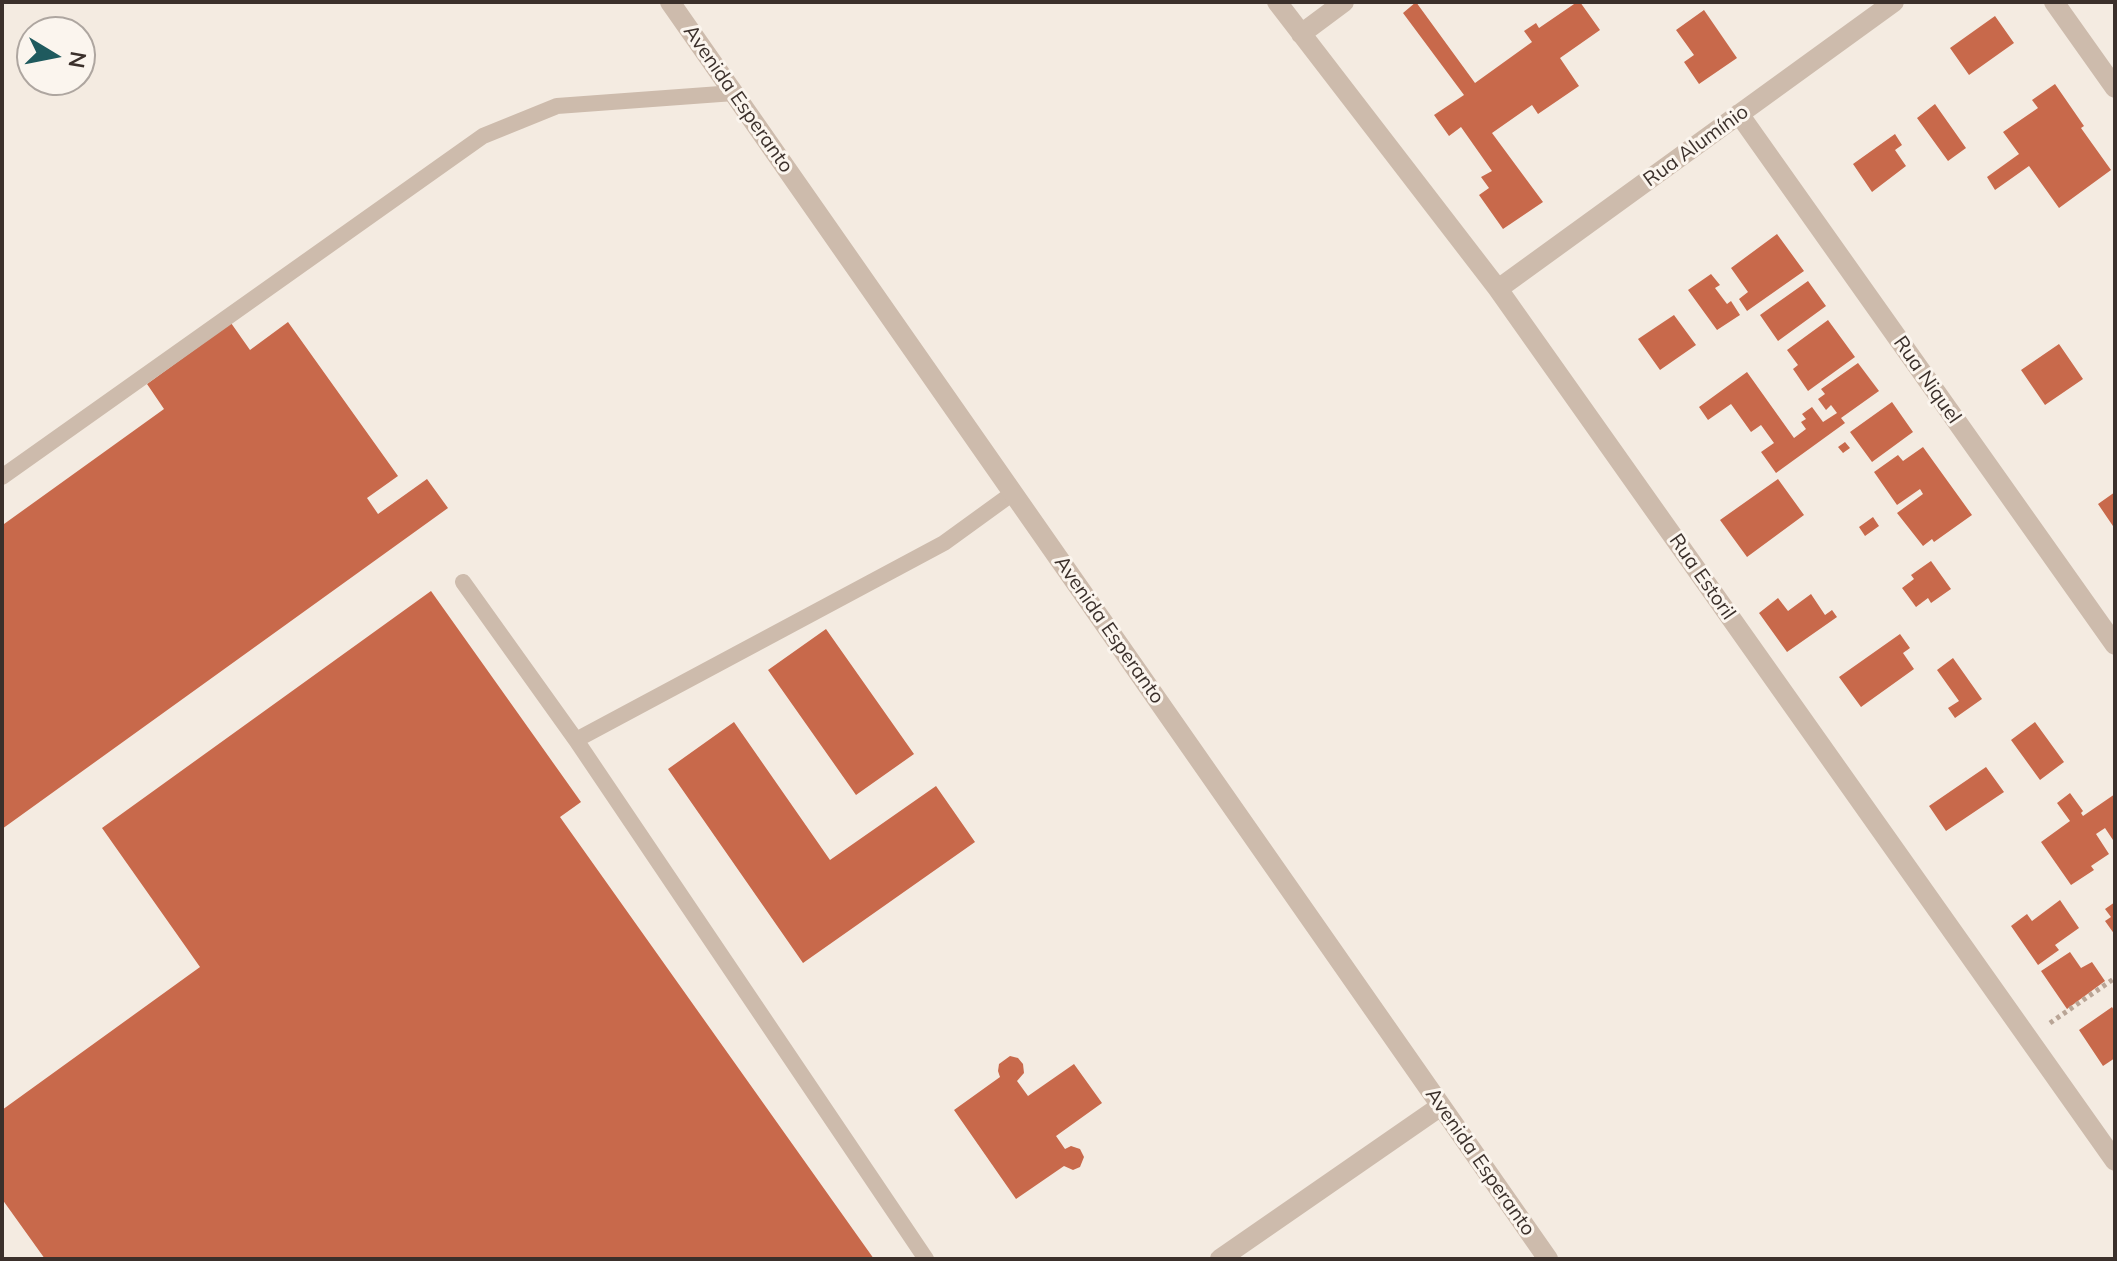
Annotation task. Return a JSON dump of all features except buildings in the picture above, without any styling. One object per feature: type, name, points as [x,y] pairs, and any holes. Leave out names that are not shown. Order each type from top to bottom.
[{"type":"street","name":"Avenida Esperanto","points":[[670,2],[1548,1259]]},
{"type":"street","name":"Rua Estoril","points":[[1277,2],[1498,289],[2115,1161]]},
{"type":"street","points":[[1301,34],[1344,2]]},
{"type":"street","name":"Rua Alumínio","points":[[1498,289],[1894,2]]},
{"type":"street","points":[[2054,2],[2115,88]]},
{"type":"street","name":"Rua Niquel","points":[[1739,114],[2115,645]]},
{"type":"street","points":[[1220,1259],[1441,1106]]},
{"type":"lane","points":[[2,477],[483,136],[557,106],[734,93]]},
{"type":"lane","points":[[576,740],[944,543],[1013,493]]},
{"type":"lane","points":[[463,582],[576,740],[926,1259]]},
{"type":"path","points":[[2029,1038],[2115,978]]}]
